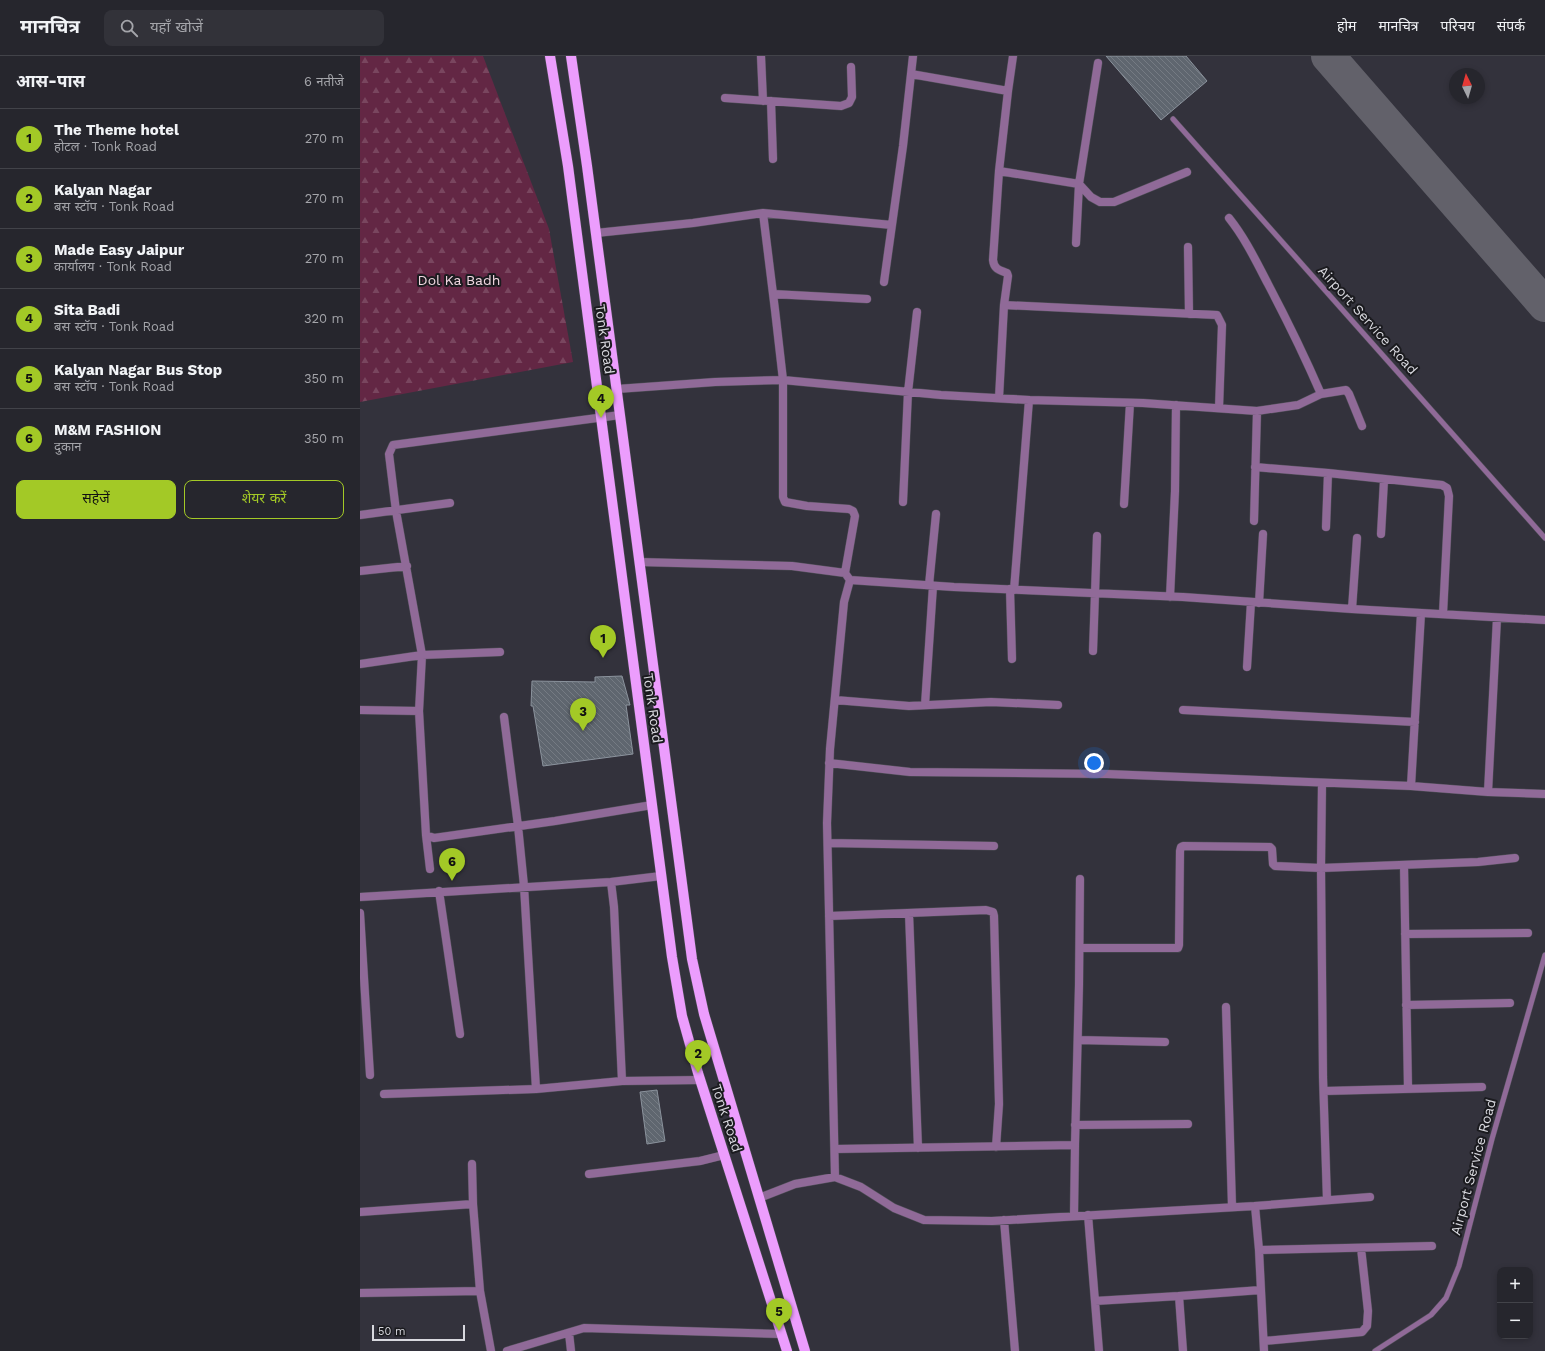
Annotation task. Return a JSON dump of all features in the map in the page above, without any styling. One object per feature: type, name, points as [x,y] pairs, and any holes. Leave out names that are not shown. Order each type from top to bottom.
[{"type":"main road","name":"Tonk Road","points":[[550,56],[568,166],[661,876],[682,1016],[700,1080],[787,1351]]},
{"type":"main road","name":"Tonk Road","points":[[571,56],[596,233],[692,959],[704,1014],[805,1351]]},
{"type":"street","points":[[761,56],[773,159]]},
{"type":"street","points":[[884,282],[913,56]]},
{"type":"street","points":[[999,398],[1004,305],[1008,276],[1007,273],[993,265],[993,260],[999,171],[1012,56]]},
{"type":"street","points":[[1076,243],[1079,184],[1098,63]]},
{"type":"street","points":[[726,98],[841,106],[849,103],[852,97],[851,67]]},
{"type":"street","points":[[911,74],[1008,91]]},
{"type":"street","points":[[999,171],[1079,184],[1091,197],[1100,202],[1114,202],[1187,172]]},
{"type":"street","points":[[596,233],[693,223],[762,213],[892,225]]},
{"type":"street","points":[[762,213],[773,294],[782,380],[783,497],[785,502],[807,506],[849,509],[855,516],[844,602],[829,763],[829,916],[835,1177]]},
{"type":"street","points":[[1230,218],[1243,236],[1292,329],[1321,394]]},
{"type":"street","points":[[1188,247],[1188,314]]},
{"type":"street","points":[[773,294],[867,299]]},
{"type":"street","points":[[1004,305],[1217,315],[1222,325],[1219,408]]},
{"type":"street","points":[[903,502],[908,392],[917,312]]},
{"type":"street","points":[[616,389],[715,382],[782,380],[908,392],[1029,400],[1176,405],[1257,411],[1298,405],[1321,394],[1346,390],[1362,426]]},
{"type":"street","points":[[1012,659],[1012,590],[1029,400]]},
{"type":"street","points":[[1124,504],[1130,403]]},
{"type":"street","points":[[1170,597],[1175,491],[1176,405]]},
{"type":"street","points":[[1254,521],[1257,411]]},
{"type":"street","points":[[430,869],[426,835],[419,711],[422,655],[396,511],[389,454],[393,445],[620,415]]},
{"type":"street","points":[[1255,467],[1328,473],[1384,480],[1442,484],[1447,488],[1449,496],[1443,614]]},
{"type":"street","points":[[1326,527],[1328,473]]},
{"type":"street","points":[[1381,534],[1384,480]]},
{"type":"street","points":[[360,515],[450,503]]},
{"type":"street","points":[[925,705],[936,514]]},
{"type":"street","points":[[1247,667],[1263,534]]},
{"type":"street","points":[[1093,651],[1098,536]]},
{"type":"street","points":[[1352,609],[1357,538]]},
{"type":"street","points":[[639,562],[792,566],[848,577],[931,585],[1170,597],[1545,620]]},
{"type":"street","points":[[360,571],[407,566]]},
{"type":"street","points":[[1411,786],[1421,613]]},
{"type":"street","points":[[1488,792],[1497,618]]},
{"type":"street","points":[[360,664],[422,655],[500,652]]},
{"type":"street","points":[[835,700],[909,706],[991,702],[1058,705]]},
{"type":"street","points":[[360,710],[419,711]]},
{"type":"street","points":[[1183,710],[1415,722]]},
{"type":"street","points":[[504,717],[524,886],[536,1089]]},
{"type":"street","points":[[829,763],[910,772],[1107,774],[1411,786],[1488,792],[1545,794]]},
{"type":"street","points":[[1322,783],[1321,868],[1327,1200]]},
{"type":"street","points":[[426,835],[434,838],[652,805]]},
{"type":"street","points":[[828,843],[994,846]]},
{"type":"street","points":[[1080,948],[1178,948],[1180,849],[1183,846],[1270,847],[1272,849],[1273,864],[1275,866],[1321,868],[1478,862],[1515,858]]},
{"type":"street","points":[[1404,865],[1408,1088]]},
{"type":"street","points":[[360,897],[439,891],[611,882],[661,876]]},
{"type":"street","points":[[1074,1216],[1080,948],[1080,879]]},
{"type":"street","points":[[611,882],[614,907],[622,1081]]},
{"type":"street","points":[[439,891],[460,1034]]},
{"type":"street","points":[[829,916],[986,910],[993,912],[999,1104],[996,1147]]},
{"type":"street","points":[[360,913],[363,1015],[370,1075]]},
{"type":"street","points":[[908,913],[918,1148]]},
{"type":"street","points":[[1405,934],[1528,933]]},
{"type":"street","points":[[1406,1005],[1510,1003]]},
{"type":"street","points":[[1226,1007],[1232,1206]]},
{"type":"street","points":[[1078,1040],[1165,1042]]},
{"type":"street","points":[[384,1094],[536,1089],[622,1081],[700,1080]]},
{"type":"street","points":[[1324,1091],[1482,1087]]},
{"type":"street","points":[[1075,1125],[1188,1124]]},
{"type":"street","points":[[835,1150],[1075,1145]]},
{"type":"street","points":[[589,1174],[700,1161],[724,1155]]},
{"type":"street","points":[[472,1164],[473,1204],[480,1291],[491,1351]]},
{"type":"street","points":[[758,1198],[795,1184],[835,1177],[861,1188],[894,1208],[924,1220],[1004,1220],[1232,1206],[1255,1206],[1370,1197]]},
{"type":"street","points":[[360,1212],[473,1204]]},
{"type":"street","points":[[1255,1206],[1259,1250],[1264,1351]]},
{"type":"street","points":[[1088,1215],[1099,1351]]},
{"type":"street","points":[[1004,1220],[1014,1351]]},
{"type":"street","points":[[1259,1250],[1432,1246]]},
{"type":"street","points":[[1264,1341],[1362,1332],[1367,1326],[1368,1311],[1361,1248]]},
{"type":"street","points":[[1095,1301],[1261,1290]]},
{"type":"street","points":[[360,1293],[480,1291]]},
{"type":"street","points":[[1179,1296],[1183,1351]]},
{"type":"street","points":[[507,1351],[584,1328],[781,1334]]},
{"type":"street","points":[[569,1333],[571,1351]]},
{"type":"lane","name":"Airport Service Road","points":[[1172,119],[1545,538]]},
{"type":"lane","name":"Airport Service Road","points":[[1375,1351],[1431,1315],[1446,1298],[1459,1266],[1492,1139],[1545,955]]},
{"type":"green space","name":"Dol Ka Badh","points":[[360,56],[483,56],[549,229],[573,362],[360,402]]},
{"type":"building","points":[[1106,56],[1186,56],[1207,81],[1161,120]]},
{"type":"building","points":[[622,676],[630,705],[626,705],[633,754],[543,766],[533,706],[531,706],[532,681],[595,682],[595,677]]},
{"type":"building","points":[[657,1090],[665,1141],[647,1144],[640,1092]]},
{"type":"taxiway","points":[[1328,56],[1545,305]]},
{"type":"place","name":"Sita Badi","points":[[601,418]]},
{"type":"place","name":"The Theme hotel","points":[[603,658]]},
{"type":"place","name":"Made Easy Jaipur","points":[[583,731]]},
{"type":"place","name":"M&M FASHION","points":[[452,881]]},
{"type":"place","name":"Kalyan Nagar","points":[[698,1073]]},
{"type":"place","name":"Kalyan Nagar Bus Stop","points":[[779,1331]]}]
